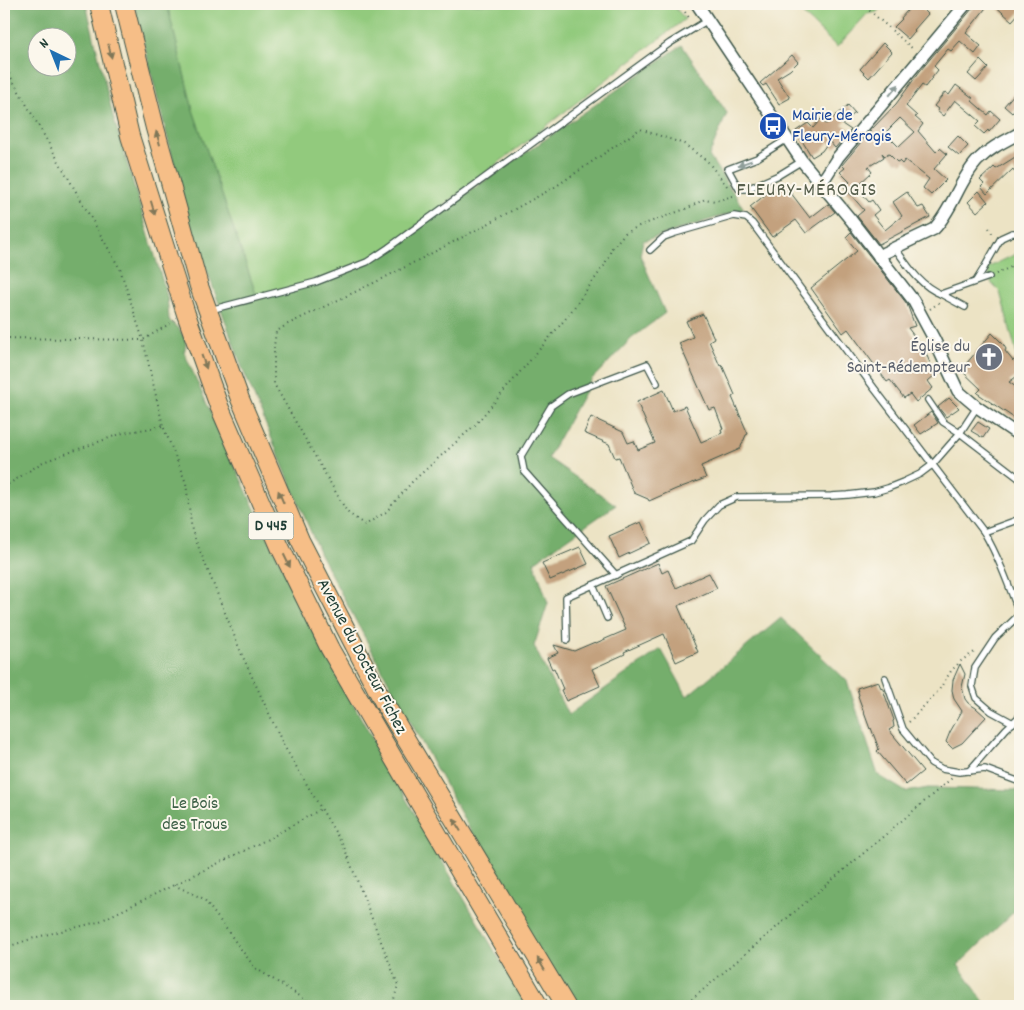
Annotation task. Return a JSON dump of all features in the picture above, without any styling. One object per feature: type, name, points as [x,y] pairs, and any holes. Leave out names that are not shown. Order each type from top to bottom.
[{"type":"main road","name":"D 445","points":[[99,4],[130,136],[186,314],[220,406],[280,547],[330,648],[539,1006]]},
{"type":"main road","name":"Avenue du Docteur Fichez","points":[[124,4],[155,128],[199,286],[240,398],[296,531],[382,701],[566,1006]]},
{"type":"street","points":[[697,4],[802,161],[907,291],[934,339],[958,391],[977,407],[1020,436]]},
{"type":"street","points":[[820,182],[838,157],[966,4]]},
{"type":"street","points":[[879,257],[934,229],[977,161],[993,148],[1020,133]]},
{"type":"lane","points":[[208,310],[316,282],[367,262],[554,129],[670,43],[708,20]]},
{"type":"lane","points":[[787,139],[757,158],[728,169],[739,189],[747,189],[779,175],[802,161]]},
{"type":"lane","points":[[650,250],[664,237],[734,216],[746,218],[752,223],[992,545],[1020,614],[996,638],[975,668],[972,686],[976,698],[991,710],[1013,723]]},
{"type":"lane","points":[[976,281],[1001,238],[1012,233],[1020,233]]},
{"type":"lane","points":[[895,248],[922,284],[931,291],[965,307]]},
{"type":"lane","points":[[942,295],[989,277]]},
{"type":"lane","points":[[616,574],[524,471],[521,456],[551,406],[568,394],[647,364],[657,384]]},
{"type":"lane","points":[[928,400],[943,422],[1020,479]]},
{"type":"lane","points":[[567,640],[566,597],[691,541],[705,520],[719,505],[737,497],[831,496],[868,493],[888,488],[920,474],[932,465],[960,433],[977,407]]},
{"type":"lane","points":[[984,532],[1020,518]]},
{"type":"lane","points":[[593,585],[607,618]]},
{"type":"lane","points":[[885,678],[903,729],[931,763],[942,770],[959,772],[985,769],[1020,782]]},
{"type":"lane","points":[[969,771],[1020,716]]},
{"type":"path","points":[[679,4],[697,27]]},
{"type":"path","points":[[862,4],[922,57]]},
{"type":"path","points":[[4,65],[120,269],[143,340],[163,426],[186,484],[192,530],[242,655],[284,746],[344,847],[398,985],[392,1006]]},
{"type":"path","points":[[727,187],[708,162],[684,144],[640,128],[555,187],[474,232],[286,325],[276,332],[274,384],[347,512],[365,525],[386,512],[412,482],[475,424],[568,317],[604,266],[612,248],[624,233],[688,208],[705,199],[716,201],[738,195],[747,189]]},
{"type":"path","points":[[989,277],[1014,265],[1016,258],[1020,256]]},
{"type":"path","points":[[920,314],[940,302],[942,295]]},
{"type":"path","points":[[4,338],[143,340],[186,314]]},
{"type":"path","points":[[4,487],[43,462],[123,433],[163,426]]},
{"type":"path","points":[[903,729],[939,690],[962,660],[996,638]]},
{"type":"path","points":[[684,1006],[959,772]]},
{"type":"path","points":[[4,948],[37,937],[98,922],[270,838],[322,809]]},
{"type":"path","points":[[174,885],[204,899],[255,968],[316,1006]]},
{"type":"green space","name":"Le Bois des Trous","points":[[4,4],[86,4],[113,116],[167,296],[169,320],[180,330],[185,338],[184,352],[217,427],[269,539],[324,649],[398,784],[527,1006],[4,1006]]},
{"type":"green space","points":[[134,4],[167,4],[193,110],[257,297],[316,282],[367,262],[682,45],[727,113],[709,156],[744,209],[643,241],[640,255],[665,313],[632,338],[591,380],[548,458],[616,505],[534,562],[548,603],[534,646],[568,715],[661,649],[687,696],[781,618],[847,681],[878,775],[906,792],[928,788],[1020,790],[1020,906],[958,965],[987,1006],[567,1006],[320,554],[243,370],[187,215]]},
{"type":"green space","points":[[167,4],[672,4],[685,19],[388,248],[346,271],[257,297],[193,110]]},
{"type":"green space","points":[[792,4],[884,4],[877,12],[867,14],[837,47]]},
{"type":"green space","points":[[1020,252],[1020,352],[1017,355],[1000,292],[992,284],[987,268]]},
{"type":"building","points":[[913,4],[918,4],[928,14],[908,39],[894,27]]},
{"type":"building","points":[[973,4],[989,4],[966,33],[981,46],[975,54],[960,41],[951,51],[948,49],[934,66],[938,70],[925,87],[922,85],[906,106],[923,124],[918,131],[936,152],[940,148],[947,154],[934,169],[946,180],[931,195],[923,188],[929,179],[905,160],[902,164],[889,154],[885,156],[882,153],[884,157],[868,167],[872,172],[856,187],[869,202],[872,200],[879,210],[873,215],[885,230],[902,216],[893,202],[907,192],[918,208],[923,206],[930,217],[879,244],[857,216],[864,210],[844,187],[850,182],[840,172],[845,168],[842,165],[896,104],[920,71],[972,9]],"holes":[[[900,118],[915,132],[899,147],[885,133]]]},
{"type":"building","points":[[993,4],[1020,4],[1020,12],[1012,21]]},
{"type":"building","points":[[883,43],[892,52],[869,78],[860,69]]},
{"type":"building","points":[[792,55],[798,62],[790,70],[777,78],[790,98],[779,104],[766,84],[763,86],[760,83]]},
{"type":"building","points":[[980,60],[988,68],[976,81],[968,74]]},
{"type":"building","points":[[956,85],[973,98],[972,101],[988,115],[991,111],[1000,119],[989,132],[988,130],[984,134],[975,126],[980,121],[955,100],[943,116],[937,111],[938,109],[934,106],[945,92],[949,95]]},
{"type":"building","points":[[1020,87],[1020,113],[1016,109],[1012,113],[1004,106]]},
{"type":"building","points":[[848,105],[855,113],[842,124],[851,130],[835,148],[829,141],[822,151],[812,157],[796,131],[808,123],[813,128],[821,119],[826,124]]},
{"type":"building","points":[[958,136],[968,146],[959,156],[948,147]]},
{"type":"building","points":[[1020,154],[1020,180],[1013,169],[987,194],[981,187],[984,184],[980,180],[994,167],[996,169]]},
{"type":"building","points":[[780,183],[784,184],[810,218],[828,204],[835,212],[806,233],[796,220],[772,237],[750,207]]},
{"type":"building","points":[[979,191],[988,202],[977,212],[968,202]]},
{"type":"building","points":[[851,232],[907,304],[915,326],[908,328],[925,351],[935,375],[928,381],[933,388],[916,402],[910,394],[904,398],[890,380],[887,382],[848,329],[843,333],[811,288],[857,251],[846,237]]},
{"type":"building","points":[[703,314],[714,338],[709,341],[735,395],[732,397],[748,434],[740,449],[701,466],[706,478],[649,501],[634,493],[619,457],[615,458],[609,444],[584,433],[591,417],[623,432],[628,443],[634,441],[638,450],[655,443],[637,402],[664,390],[673,411],[685,406],[701,442],[722,433],[721,429],[723,429],[715,408],[709,410],[679,343],[693,337],[686,321]]},
{"type":"building","points":[[992,333],[1003,344],[1006,349],[1005,351],[1013,361],[1020,356],[1020,374],[1009,382],[1020,390],[1020,422],[977,393],[981,389],[961,370]]},
{"type":"building","points":[[949,398],[959,408],[946,417],[938,407]]},
{"type":"building","points":[[931,412],[938,423],[921,434],[914,425]]},
{"type":"building","points":[[978,422],[989,429],[983,438],[971,431]]},
{"type":"building","points":[[641,522],[651,543],[619,558],[609,536]]},
{"type":"building","points":[[580,547],[588,564],[550,580],[542,563]]},
{"type":"building","points":[[658,563],[662,573],[668,570],[676,588],[709,573],[717,588],[678,606],[698,652],[676,662],[664,634],[592,669],[600,686],[566,701],[554,668],[552,669],[547,658],[558,653],[554,645],[574,651],[626,630],[606,586]]},
{"type":"building","points":[[960,664],[965,674],[962,687],[965,699],[986,717],[962,743],[952,748],[946,742],[962,711],[954,699],[952,690],[953,680]]},
{"type":"building","points":[[878,681],[894,720],[894,727],[889,730],[923,771],[906,785],[877,751],[879,749],[858,696],[857,688]]},
{"type":"place","name":"Mairie de Fleury-Mérogis","points":[[773,126]]},
{"type":"place","name":"Église du Saint-Rédempteur","points":[[989,357]]},
{"type":"district","name":"FLEURY-MÉROGIS","points":[[807,191]]}]
